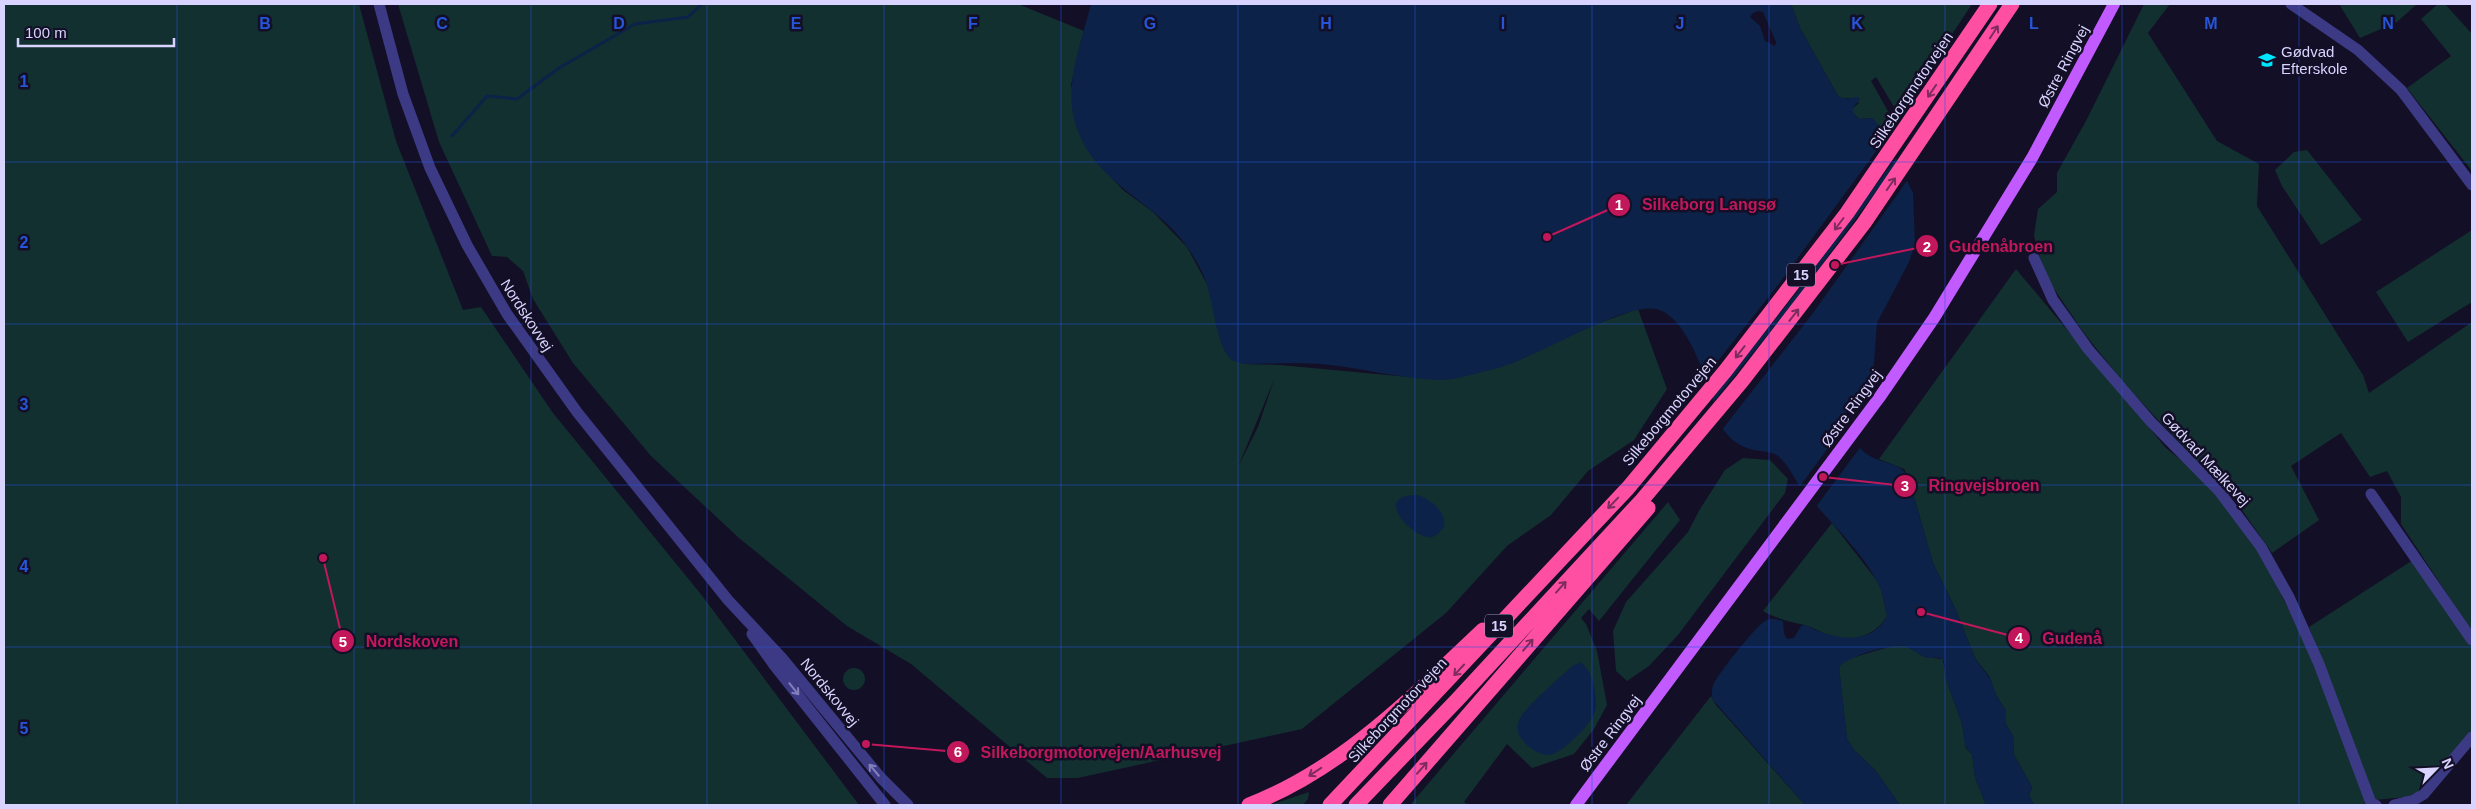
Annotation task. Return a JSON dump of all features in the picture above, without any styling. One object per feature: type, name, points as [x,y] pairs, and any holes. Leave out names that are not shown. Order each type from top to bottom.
[{"type":"highway","name":"Silkeborgmotorvejen","points":[[1330,805],[1628,488],[1788,292],[1847,213],[1990,4]]},
{"type":"highway","name":"15","points":[[1356,805],[1677,473],[1742,381],[1864,223],[1976,60],[2012,4]]},
{"type":"highway","points":[[1390,805],[1646,503]]},
{"type":"highway","points":[[1249,805],[1307,778],[1357,746],[1402,708],[1598,518]]},
{"type":"main road","name":"Østre Ringvej","points":[[1576,805],[1879,398],[1934,318],[2032,158],[2114,4]]},
{"type":"street","name":"Nordskovvej","points":[[378,4],[400,85],[419,140],[446,204],[486,278],[524,340],[568,400],[728,600],[774,665],[885,805]]},
{"type":"street","points":[[2291,4],[2358,50],[2401,90],[2472,185]]},
{"type":"street","name":"Gødvad Mælkevej","points":[[2034,258],[2053,300],[2083,342],[2151,422],[2219,491],[2261,547],[2289,598],[2313,649],[2371,803],[2376,805]]},
{"type":"street","points":[[2370,494],[2472,640]]},
{"type":"street","name":"Nordskovvej","points":[[728,600],[782,658],[881,778],[908,805]]},
{"type":"street","points":[[2394,805],[2414,800],[2424,794],[2472,736]]},
{"type":"green space","points":[[4,4],[359,4],[396,141],[463,310],[481,307],[553,413],[700,593],[859,805],[4,805]]},
{"type":"green space","points":[[398,4],[1018,4],[1084,31],[1071,85],[1093,158],[1123,190],[1153,212],[1187,247],[1208,286],[1227,354],[1243,364],[1280,365],[1441,380],[1638,309],[1667,389],[1634,440],[1588,471],[1551,515],[1507,546],[1446,613],[1302,729],[1078,778],[1047,778],[911,664],[847,626],[739,538],[651,456],[573,363],[533,299],[523,271],[507,257],[492,256],[439,142]],"holes":[[[1274,380],[1258,427],[1238,467]]]},
{"type":"green space","points":[[1791,4],[1972,4],[1899,115],[1876,77],[1871,81],[1894,122],[1884,134],[1872,118],[1859,119],[1853,113],[1853,108],[1859,103],[1849,98],[1841,99],[1838,96],[1800,28]]},
{"type":"green space","points":[[2144,4],[2170,4],[2148,33],[2217,141],[2259,164],[2257,206],[2363,375],[2369,393],[2472,322],[2472,632],[2401,524],[2401,497],[2387,471],[2370,477],[2341,433],[2291,466],[2319,520],[2272,553],[2226,487],[2194,459],[2122,381],[2084,333],[2050,283],[2037,250],[2034,235],[2038,209],[2057,192],[2057,173],[2087,119]]},
{"type":"green space","points":[[2339,4],[2417,4],[2397,22],[2360,38]]},
{"type":"green space","points":[[2438,4],[2445,4],[2472,34],[2472,171],[2407,88],[2451,56],[2421,19]]},
{"type":"green space","points":[[2307,150],[2362,220],[2321,245],[2282,186],[2275,170],[2294,152]]},
{"type":"green space","points":[[2472,230],[2472,302],[2408,342],[2376,292]]},
{"type":"green space","points":[[2016,269],[2166,448],[2198,474],[2230,510],[2265,562],[2308,649],[2365,800],[2364,805],[2034,805],[2029,795],[2032,787],[2014,755],[2013,736],[2006,724],[2006,711],[1996,695],[1989,676],[1975,658],[1955,608],[1933,563],[1908,476],[1904,469],[1879,459]]},
{"type":"green space","points":[[1743,458],[1770,460],[1788,479],[1785,493],[1678,635],[1649,666],[1627,681],[1616,671],[1613,631],[1626,602],[1688,532],[1725,470]]},
{"type":"green space","points":[[1668,502],[1680,520],[1599,621],[1589,609],[1581,618],[1586,624],[1597,651],[1607,705],[1594,729],[1574,754],[1532,768],[1507,744],[1464,802],[1468,805],[1410,805]]},
{"type":"green space","points":[[1832,523],[1878,582],[1887,616],[1876,629],[1854,638],[1826,634],[1763,611]]},
{"type":"green space","points":[[2413,560],[2472,647],[2472,731],[2421,791],[2406,797],[2375,800],[2309,627]]},
{"type":"green space","points":[[1895,645],[1906,646],[1925,657],[1943,659],[1946,679],[1962,724],[1966,748],[1972,754],[1975,777],[1986,805],[1900,805],[1875,770],[1854,750],[1847,739],[1839,667],[1845,660]]},
{"type":"green space","points":[[854,668],[862,671],[865,679],[862,687],[854,690],[846,687],[843,679],[846,671]]},
{"type":"green space","points":[[1711,696],[1716,705],[1805,805],[1626,805]]},
{"type":"green space","points":[[1309,792],[1308,799],[1303,805],[1270,805]]},
{"type":"water","points":[[1091,4],[1791,4],[1800,28],[1838,96],[1845,99],[1858,97],[1860,99],[1853,108],[1853,113],[1859,119],[1872,118],[1881,127],[1913,193],[1915,244],[1909,262],[1877,323],[1873,376],[1857,395],[1843,418],[1851,435],[1863,451],[1874,458],[1897,466],[1908,476],[1933,563],[1955,608],[1975,658],[1991,680],[1996,695],[2006,711],[2006,724],[2013,736],[2014,755],[2032,787],[2029,795],[2034,805],[1986,805],[1975,777],[1972,754],[1965,746],[1962,724],[1946,679],[1944,661],[1940,658],[1923,656],[1905,646],[1870,652],[1851,659],[1839,667],[1847,739],[1854,750],[1875,770],[1900,805],[1805,805],[1713,700],[1712,689],[1716,679],[1745,641],[1760,625],[1769,619],[1783,621],[1784,633],[1787,639],[1794,638],[1801,626],[1805,625],[1827,634],[1850,638],[1861,637],[1871,633],[1880,626],[1887,616],[1881,590],[1867,564],[1847,539],[1801,489],[1782,460],[1769,452],[1748,449],[1738,444],[1722,428],[1706,379],[1690,342],[1669,315],[1656,309],[1642,309],[1623,314],[1498,368],[1446,380],[1412,378],[1319,364],[1243,364],[1230,359],[1220,340],[1205,278],[1188,248],[1175,231],[1109,176],[1094,160],[1082,141],[1074,119],[1072,90],[1076,61]],"holes":[[[1758,11],[1763,12],[1776,42],[1775,46],[1765,41],[1760,26],[1750,17]]]},
{"type":"water","points":[[1417,495],[1437,507],[1443,516],[1444,527],[1432,537],[1416,532],[1400,518],[1396,509],[1397,502],[1403,497]]},
{"type":"water","points":[[1580,662],[1589,671],[1593,683],[1596,703],[1594,714],[1581,732],[1566,746],[1552,754],[1541,754],[1529,747],[1520,737],[1518,724],[1520,718],[1551,685],[1571,667]]},
{"type":"pier","points":[[1888,135],[1898,155],[1793,297],[1710,401],[1702,381],[1778,285]]},
{"type":"pier","points":[[1900,159],[1909,178],[1813,313],[1721,431],[1711,405],[1796,299]]},
{"type":"pier","points":[[1847,422],[1850,433],[1862,445],[1815,508],[1798,489]]},
{"type":"waterway","points":[[452,136],[487,96],[517,99],[559,68],[635,24],[688,17],[702,4]]},
{"type":"place","name":"Gødvad Efterskole","points":[[2267,60]]},
{"type":"place","name":"Silkeborg Langsø","points":[[1547,237]]},
{"type":"place","name":"Gudenåbroen","points":[[1835,265]]},
{"type":"place","name":"Ringvejsbroen","points":[[1823,477]]},
{"type":"place","name":"Nordskoven","points":[[323,558]]},
{"type":"place","name":"Gudenå","points":[[1921,612]]},
{"type":"place","name":"Silkeborgmotorvejen/Aarhusvej","points":[[866,744]]}]
